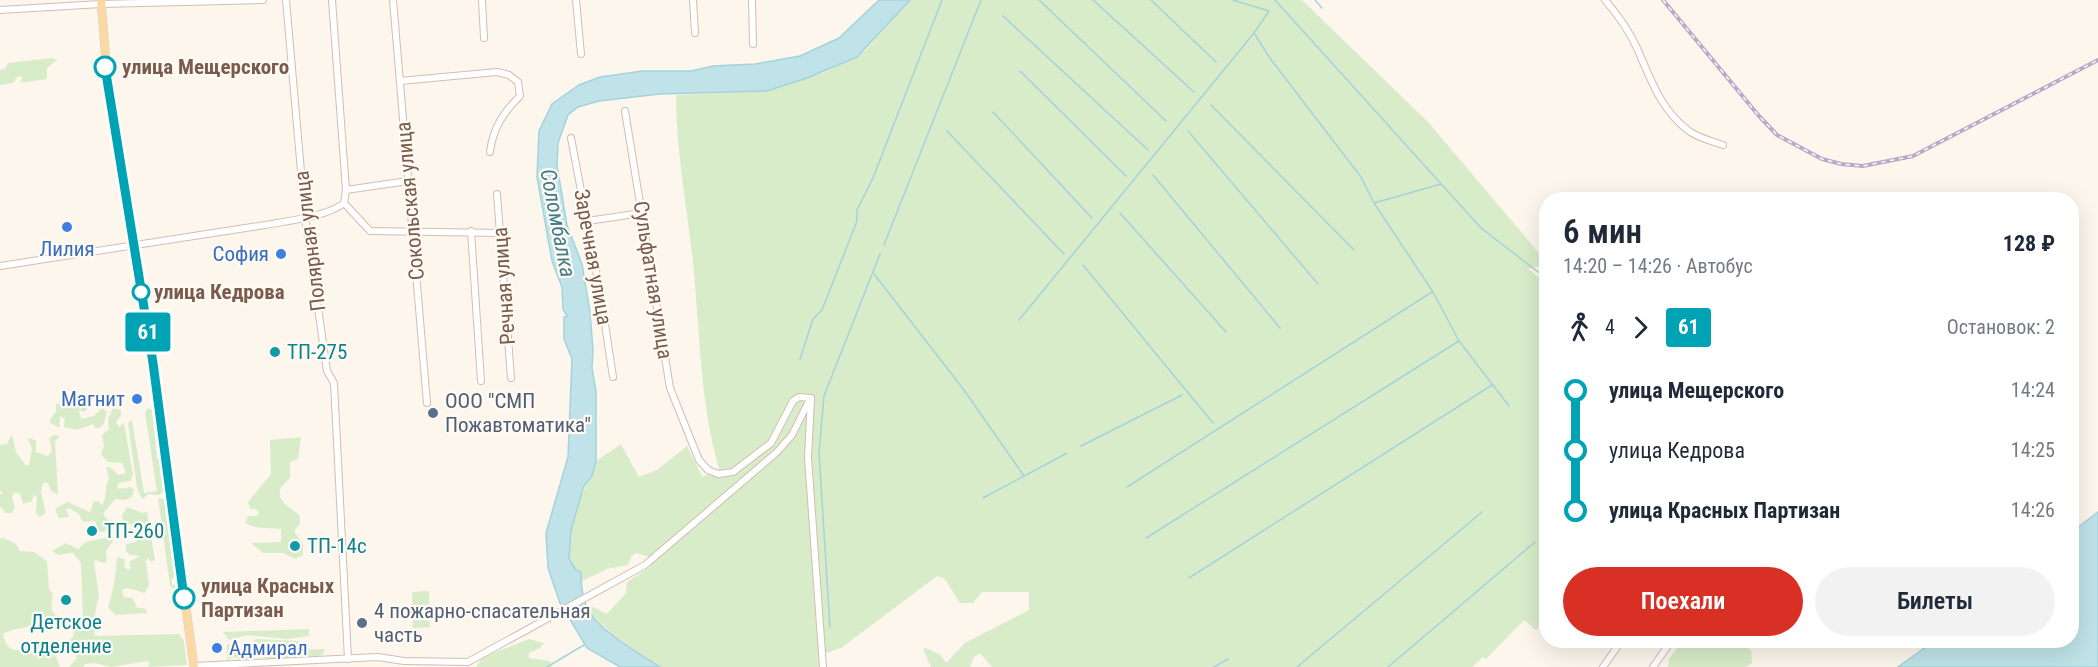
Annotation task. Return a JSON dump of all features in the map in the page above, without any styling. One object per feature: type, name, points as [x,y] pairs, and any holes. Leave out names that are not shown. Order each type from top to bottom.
[{"type":"main road","points":[[101,2],[108,86],[166,455],[194,666]]},
{"type":"street","points":[[0,10],[101,2],[262,0]]},
{"type":"street","name":"Полярная улица","points":[[286,0],[305,217],[327,371],[334,383],[348,659]]},
{"type":"street","points":[[0,266],[305,217],[339,207],[344,203],[346,190],[332,0]]},
{"type":"street","name":"Сокольская улица","points":[[393,0],[427,403]]},
{"type":"street","points":[[482,0],[484,38]]},
{"type":"street","points":[[576,0],[581,54]]},
{"type":"street","points":[[693,0],[695,33]]},
{"type":"street","points":[[752,0],[753,44]]},
{"type":"street","points":[[1605,0],[1620,17],[1635,45],[1651,85],[1672,116],[1690,132],[1723,146]]},
{"type":"street","points":[[400,81],[497,72],[509,75],[519,82],[520,96],[498,122],[490,152]]},
{"type":"street","name":"Сульфатная улица","points":[[625,111],[670,388],[693,445],[708,470],[718,474],[733,472],[771,443],[793,401],[800,396],[811,398]]},
{"type":"street","name":"Заречная улица","points":[[571,138],[613,377]]},
{"type":"street","points":[[346,190],[408,182]]},
{"type":"street","name":"Речная улица","points":[[496,194],[501,233],[511,378]]},
{"type":"street","points":[[344,203],[370,231],[501,233]]},
{"type":"street","points":[[586,221],[642,213]]},
{"type":"street","points":[[471,231],[481,381]]},
{"type":"street","points":[[194,666],[378,657],[404,661],[468,662],[645,565],[776,453],[792,435],[811,398]]},
{"type":"street","points":[[811,398],[808,458],[822,667]]},
{"type":"street","points":[[1603,667],[1616,648]]},
{"type":"street","points":[[1653,667],[1666,648]]},
{"type":"green space","points":[[910,0],[1302,0],[1428,122],[1539,253],[1539,266],[1528,269],[1539,278],[1539,627],[1536,630],[1524,620],[1486,659],[1483,657],[1472,667],[992,667],[980,653],[974,657],[970,667],[931,667],[923,649],[926,648],[941,655],[946,663],[965,643],[1029,610],[1029,592],[982,592],[973,603],[960,603],[944,578],[937,576],[841,648],[818,656],[820,667],[660,667],[615,636],[590,613],[591,606],[607,614],[626,593],[627,582],[650,567],[649,557],[636,553],[631,557],[628,565],[607,569],[582,581],[571,564],[568,550],[572,524],[596,461],[621,444],[639,477],[657,470],[687,446],[702,476],[720,472],[708,421],[693,263],[680,158],[676,95],[767,91],[828,71],[865,51]]},
{"type":"green space","points":[[52,58],[57,60],[47,68],[47,79],[20,83],[23,76],[17,77],[13,83],[0,85],[0,70],[6,68],[8,63]]},
{"type":"green space","points":[[82,400],[88,407],[85,412],[79,410],[81,419],[94,416],[102,408],[107,412],[100,428],[95,428],[93,424],[77,430],[64,427],[65,419],[60,416],[59,428],[49,422],[56,411],[56,404],[72,407],[74,402]]},
{"type":"green space","points":[[113,408],[121,410],[121,415],[116,422],[119,427],[124,423],[133,475],[130,481],[119,483],[117,486],[119,489],[131,487],[134,490],[132,497],[125,500],[115,499],[103,514],[113,526],[109,531],[99,532],[95,521],[83,522],[79,514],[69,508],[66,510],[69,517],[59,518],[55,509],[67,502],[90,512],[94,501],[102,505],[104,502],[109,479],[106,467],[111,468],[118,475],[126,473],[122,463],[108,462],[101,454],[104,446],[102,435],[109,429],[108,419]]},
{"type":"green space","points":[[148,408],[152,410],[157,458],[164,469],[164,491],[159,495],[149,494],[142,499],[137,488],[128,423],[132,420],[144,493],[157,491],[145,413]]},
{"type":"green space","points":[[12,434],[16,452],[26,466],[29,465],[32,448],[27,438],[36,440],[36,452],[48,456],[52,451],[49,438],[54,435],[60,436],[55,441],[58,495],[51,491],[48,483],[43,483],[41,492],[46,513],[40,517],[36,514],[37,497],[34,494],[32,501],[23,504],[20,494],[14,492],[12,498],[15,507],[12,513],[6,513],[0,506],[0,495],[3,492],[0,491],[0,445],[7,444]]},
{"type":"green space","points":[[301,437],[298,459],[290,462],[290,478],[280,490],[284,503],[300,516],[300,524],[294,531],[303,544],[303,555],[295,559],[283,553],[263,553],[251,543],[281,542],[281,529],[254,527],[245,523],[248,516],[257,516],[259,512],[254,508],[251,510],[248,502],[271,474],[270,440]]},
{"type":"green space","points":[[158,498],[165,499],[180,575],[172,579],[172,584],[177,586],[174,589],[170,586]]},
{"type":"green space","points":[[127,507],[143,513],[147,512],[155,560],[151,562],[148,558],[146,561],[149,585],[145,593],[127,588],[122,590],[124,597],[132,598],[136,604],[135,607],[146,609],[147,613],[116,615],[108,608],[117,557],[125,559],[124,566],[128,570],[131,568],[129,562],[140,556],[130,555],[126,551],[126,544],[136,542],[140,533],[131,524],[125,526],[122,516]]},
{"type":"green space","points":[[108,537],[113,541],[106,551],[107,561],[104,563],[95,560],[94,562],[99,596],[93,622],[95,636],[179,634],[184,641],[187,665],[148,667],[150,663],[147,661],[111,667],[95,663],[85,664],[83,667],[69,667],[77,658],[67,642],[73,637],[74,629],[83,622],[81,563],[73,553],[58,555],[52,551],[66,543],[78,549],[86,542]]},
{"type":"green space","points":[[3,538],[16,544],[20,551],[34,552],[47,561],[49,589],[53,594],[52,611],[70,624],[67,628],[34,626],[9,631],[3,634],[6,644],[11,649],[25,650],[49,643],[56,644],[55,655],[60,667],[0,667],[0,539]]},
{"type":"green space","points":[[429,591],[430,627],[413,628],[412,592]]},
{"type":"green space","points":[[309,629],[309,636],[286,639],[247,635],[229,640],[223,632]]},
{"type":"green space","points":[[256,639],[299,641],[301,650],[324,649],[324,653],[318,657],[302,656],[279,661],[256,656],[243,660],[233,657],[227,660],[227,644],[237,646],[240,651]]},
{"type":"green space","points":[[529,639],[544,643],[540,648],[529,653],[529,658],[550,661],[552,667],[476,667],[483,657]]},
{"type":"green space","points":[[1677,648],[1748,648],[1751,650],[1752,663],[1746,667],[1668,667],[1669,659]]},
{"type":"water","name":"Соломбалка","points":[[879,0],[910,0],[857,57],[807,78],[767,91],[660,94],[599,101],[578,107],[568,115],[558,143],[557,165],[567,225],[582,264],[590,312],[592,368],[596,391],[596,461],[592,476],[584,486],[571,530],[569,559],[576,570],[581,572],[582,588],[590,613],[603,628],[660,667],[620,667],[587,648],[560,603],[548,568],[546,533],[568,457],[572,359],[564,339],[564,317],[567,316],[563,309],[562,287],[552,261],[537,177],[539,131],[552,104],[579,85],[600,77],[643,71],[691,71],[713,66],[755,64],[800,56],[839,38]]},
{"type":"water","points":[[2098,512],[2098,667],[1898,667],[1924,648],[2079,648],[2079,527]]},
{"type":"waterway","points":[[800,359],[813,319],[822,310],[857,221],[857,210],[873,178],[942,0]]},
{"type":"waterway","points":[[884,245],[981,0]]},
{"type":"waterway","points":[[1039,0],[1166,121]]},
{"type":"waterway","points":[[1093,0],[1194,92]]},
{"type":"waterway","points":[[1151,0],[1216,62]]},
{"type":"waterway","points":[[1019,320],[1254,33],[1269,11],[1233,0]]},
{"type":"waterway","points":[[1275,0],[1481,228],[1539,273]]},
{"type":"waterway","points":[[1315,0],[1322,8]]},
{"type":"waterway","points":[[1003,16],[1148,150]]},
{"type":"waterway","points":[[1254,33],[1269,57],[1361,177],[1374,203],[1433,292],[1459,341],[1509,406]]},
{"type":"waterway","points":[[1020,71],[1126,176]]},
{"type":"waterway","points":[[1211,105],[1354,250]]},
{"type":"waterway","points":[[993,112],[1092,218]]},
{"type":"waterway","points":[[947,131],[1064,254]]},
{"type":"waterway","points":[[1188,131],[1318,284]]},
{"type":"waterway","points":[[1153,175],[1280,328]]},
{"type":"waterway","points":[[1374,203],[1441,184]]},
{"type":"waterway","points":[[1120,213],[1226,332]]},
{"type":"waterway","points":[[830,627],[819,453],[824,396],[880,254]]},
{"type":"waterway","points":[[1083,265],[1213,423]]},
{"type":"waterway","points":[[874,274],[964,390],[1024,476]]},
{"type":"waterway","points":[[1127,487],[1432,292]]},
{"type":"waterway","points":[[1146,538],[1459,341]]},
{"type":"waterway","points":[[1189,578],[1492,385]]},
{"type":"waterway","points":[[1081,446],[1182,395]]},
{"type":"waterway","points":[[983,498],[1067,453]]},
{"type":"waterway","points":[[1297,667],[1482,512]]},
{"type":"waterway","points":[[1388,667],[1535,542]]},
{"type":"waterway","points":[[547,667],[584,645]]},
{"type":"waterway","points":[[1214,667],[1228,659]]},
{"type":"railway","points":[[1663,0],[1777,135],[1822,159],[1841,164],[1863,166],[1913,156],[2098,60]]},
{"type":"bus line","name":"61","points":[[105,67],[153,363],[184,598]]},
{"type":"place","name":"улица Мещерского","points":[[105,67]]},
{"type":"place","name":"Лилия","points":[[67,227]]},
{"type":"place","name":"София","points":[[281,254]]},
{"type":"place","name":"улица Кедрова","points":[[141,292]]},
{"type":"place","name":"ТП-275","points":[[275,352]]},
{"type":"place","name":"Магнит","points":[[137,399]]},
{"type":"place","name":"ООО \"СМП Пожавтоматика\"","points":[[433,413]]},
{"type":"place","name":"ТП-260","points":[[92,531]]},
{"type":"place","name":"ТП-14с","points":[[295,546]]},
{"type":"place","name":"улица Красных Партизан","points":[[184,598]]},
{"type":"place","name":"Детское отделение","points":[[66,600]]},
{"type":"place","name":"4 пожарно-спасательная часть","points":[[362,623]]},
{"type":"place","name":"Адмирал","points":[[217,648]]}]
